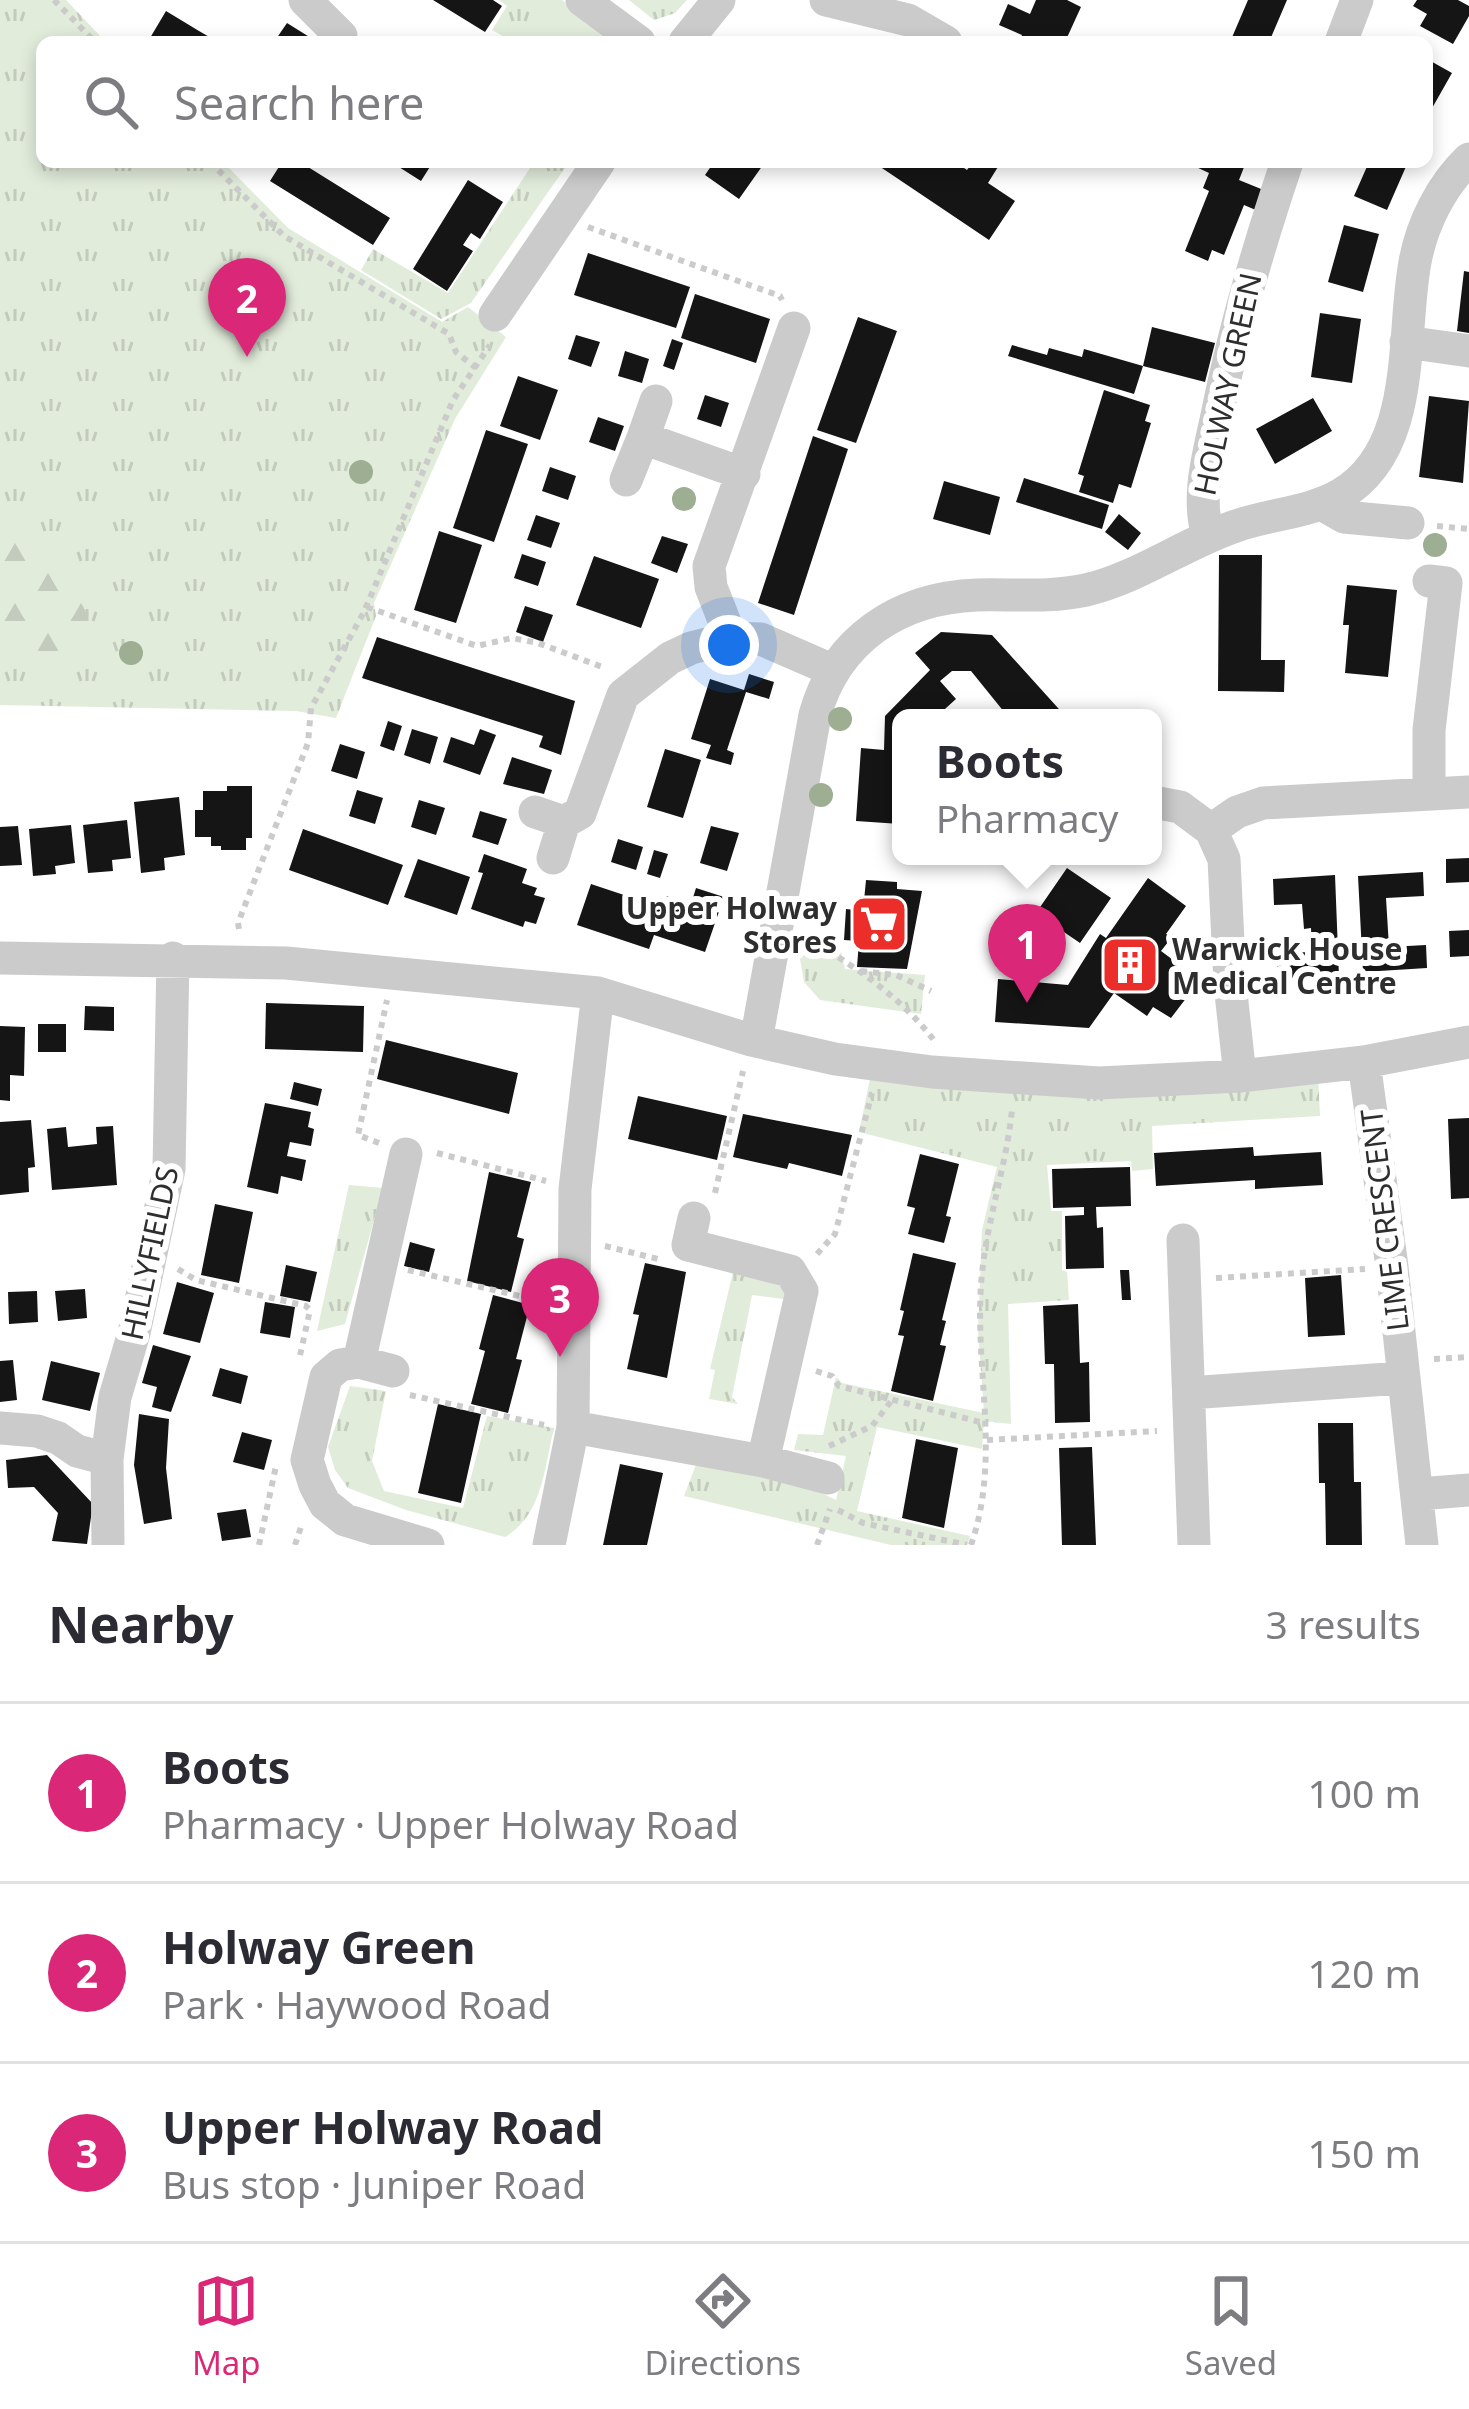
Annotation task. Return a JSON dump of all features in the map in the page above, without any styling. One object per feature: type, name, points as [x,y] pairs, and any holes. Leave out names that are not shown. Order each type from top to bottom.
[{"type":"street","points":[[305,0],[341,36]]},
{"type":"street","points":[[583,0],[631,36]]},
{"type":"street","points":[[690,36],[719,0]]},
{"type":"street","points":[[826,0],[916,10],[940,36]]},
{"type":"street","points":[[1343,36],[1357,0]]},
{"type":"street","points":[[1208,537],[1321,504],[1353,486],[1385,447],[1395,421],[1415,260],[1430,213],[1469,159]]},
{"type":"street","points":[[495,314],[595,168]]},
{"type":"street","name":"HOLWAY GREEN","points":[[753,1040],[815,715],[832,670],[869,628],[918,604],[973,595],[1051,596],[1087,590],[1208,537],[1200,508],[1232,337],[1285,168]]},
{"type":"street","points":[[731,638],[711,587],[709,566],[794,328]]},
{"type":"street","points":[[1406,342],[1469,351]]},
{"type":"street","points":[[626,480],[656,401]]},
{"type":"street","points":[[643,438],[743,474]]},
{"type":"street","points":[[1321,504],[1343,517],[1408,523]]},
{"type":"street","points":[[1429,581],[1445,583],[1452,666],[1429,730],[1430,794]]},
{"type":"street","points":[[553,858],[623,695],[670,658],[731,638],[761,639],[832,670]]},
{"type":"street","points":[[1211,830],[1237,812],[1263,803],[1469,792]]},
{"type":"street","points":[[1162,804],[1180,807],[1211,830],[1225,860],[1230,984],[1240,1076]]},
{"type":"street","points":[[0,958],[172,958],[598,993],[753,1040],[879,1065],[1099,1083],[1240,1076],[1364,1062],[1469,1042]]},
{"type":"street","name":"HILLYFIELDS","points":[[108,1545],[107,1459],[115,1397],[134,1333],[169,1169],[172,958]]},
{"type":"street","points":[[548,1545],[573,1429],[575,1189],[598,993]]},
{"type":"street","name":"LIME CRESCENT","points":[[1364,1062],[1422,1545]]},
{"type":"street","points":[[359,1362],[406,1154]]},
{"type":"street","points":[[691,1232],[790,1271],[802,1291],[786,1363],[773,1464]]},
{"type":"street","points":[[1183,1240],[1194,1545]]},
{"type":"street","points":[[393,1371],[359,1362],[340,1365],[326,1377],[307,1460],[325,1504],[345,1520],[428,1545]]},
{"type":"street","points":[[1189,1393],[1402,1378]]},
{"type":"street","points":[[0,1428],[37,1430],[77,1451],[107,1459]]},
{"type":"street","points":[[573,1429],[773,1464],[830,1492]]},
{"type":"street","points":[[1419,1494],[1469,1490]]},
{"type":"path","points":[[55,0],[89,36]]},
{"type":"path","points":[[216,168],[284,236],[449,334],[456,352],[476,368]]},
{"type":"path","points":[[563,216],[780,296],[794,328]]},
{"type":"path","points":[[257,933],[240,931],[238,923],[308,743],[311,708],[366,607],[453,400],[500,328],[495,314]]},
{"type":"path","points":[[366,607],[477,646],[512,638],[538,643],[610,670],[623,695]]},
{"type":"path","points":[[778,920],[859,971],[918,1018],[960,1074]]},
{"type":"path","points":[[859,971],[896,975],[932,991]]},
{"type":"path","points":[[392,973],[358,1135],[406,1154],[422,1149],[575,1189]]},
{"type":"path","points":[[575,1239],[672,1263],[712,1201],[753,1040]]},
{"type":"path","points":[[795,1279],[835,1234],[879,1065]]},
{"type":"path","points":[[817,1545],[830,1492],[863,1523],[969,1545],[975,1534],[988,1424],[980,1288],[986,1232],[1012,1113],[1012,1078]]},
{"type":"path","points":[[182,1250],[179,1269],[196,1280],[310,1310],[296,1377]]},
{"type":"path","points":[[381,1264],[575,1309]]},
{"type":"path","points":[[1186,1280],[1392,1267]]},
{"type":"path","points":[[786,1363],[832,1376],[839,1386],[988,1424]]},
{"type":"path","points":[[393,1371],[400,1393],[573,1429]]},
{"type":"path","points":[[773,1464],[872,1426],[892,1400]]},
{"type":"path","points":[[987,1440],[1190,1430]]},
{"type":"path","points":[[259,1545],[277,1464]]},
{"type":"path","points":[[975,1534],[982,1545]]},
{"type":"green space","points":[[0,0],[66,0],[100,36],[36,36],[36,168],[229,168],[288,228],[442,322],[468,307],[506,337],[455,419],[374,603],[376,616],[336,718],[296,711],[0,705]]},
{"type":"green space","points":[[499,0],[562,0],[606,36],[502,36],[492,30],[507,6]]},
{"type":"green space","points":[[629,0],[687,0],[675,13],[654,20]]},
{"type":"green space","points":[[530,168],[565,168],[471,303],[441,319],[361,270],[373,249],[448,293]]},
{"type":"green space","points":[[0,525],[64,573],[81,600],[94,645],[49,665],[0,654]]},
{"type":"green space","points":[[809,932],[838,939],[845,969],[925,975],[921,1014],[820,1000],[804,982],[797,942]]},
{"type":"green space","points":[[872,1069],[1318,1073],[1320,1116],[1152,1126],[1153,1169],[1132,1171],[1131,1161],[1047,1165],[1051,1211],[1062,1211],[1062,1270],[1067,1272],[1069,1300],[1008,1304],[1011,1424],[984,1421],[982,1449],[877,1427],[857,1511],[970,1536],[967,1545],[891,1545],[684,1496],[697,1462],[815,1490],[836,1500],[846,1456],[794,1450],[798,1434],[823,1435],[836,1377],[842,1383],[984,1413],[978,1330],[982,1230],[997,1167],[859,1132]]},
{"type":"green space","points":[[349,1185],[383,1188],[345,1324],[317,1331]]},
{"type":"green space","points":[[733,1272],[778,1282],[791,1300],[752,1295],[732,1397],[738,1404],[709,1399],[715,1370],[710,1369]]},
{"type":"green space","points":[[350,1386],[386,1391],[372,1461],[384,1491],[463,1508],[487,1416],[554,1428],[540,1489],[527,1516],[505,1537],[406,1510],[348,1488],[335,1470],[328,1447]]},
{"type":"building","points":[[433,0],[493,0],[502,6],[485,32]]},
{"type":"building","points":[[1036,0],[1067,0],[1081,7],[1068,36],[1022,36],[999,25],[1008,4],[1030,14]]},
{"type":"building","points":[[1248,0],[1287,0],[1272,36],[1233,36]]},
{"type":"building","points":[[1417,0],[1458,0],[1469,6],[1469,16],[1453,44],[1420,26],[1427,14],[1413,6]]},
{"type":"building","points":[[166,11],[208,36],[151,36]]},
{"type":"building","points":[[287,23],[308,36],[278,36]]},
{"type":"building","points":[[1433,62],[1452,73],[1433,106]]},
{"type":"building","points":[[278,168],[310,168],[390,218],[373,245],[270,181]]},
{"type":"building","points":[[400,168],[429,168],[421,181]]},
{"type":"building","points":[[710,168],[761,168],[739,199],[705,175]]},
{"type":"building","points":[[882,168],[997,168],[988,183],[1015,201],[989,240]]},
{"type":"building","points":[[1198,168],[1244,168],[1239,180],[1266,191],[1258,211],[1244,205],[1224,255],[1212,250],[1208,261],[1185,251],[1209,191],[1203,188],[1209,173]]},
{"type":"building","points":[[1366,168],[1405,168],[1387,210],[1354,196]]},
{"type":"building","points":[[468,180],[503,202],[480,239],[471,233],[463,245],[473,251],[447,291],[413,269]]},
{"type":"building","points":[[1344,225],[1379,234],[1363,292],[1328,282]]},
{"type":"building","points":[[588,253],[690,287],[676,328],[574,295]]},
{"type":"building","points":[[1464,271],[1469,272],[1469,333],[1457,331]]},
{"type":"building","points":[[695,294],[770,319],[756,363],[681,338]]},
{"type":"building","points":[[1320,313],[1361,319],[1352,383],[1311,377]]},
{"type":"building","points":[[858,317],[897,331],[856,443],[817,430]]},
{"type":"building","points":[[1152,327],[1215,343],[1205,382],[1143,366]]},
{"type":"building","points":[[576,335],[600,342],[591,367],[568,359]]},
{"type":"building","points":[[672,339],[683,343],[674,370],[663,366]]},
{"type":"building","points":[[1012,345],[1047,355],[1049,348],[1082,357],[1084,349],[1143,366],[1134,394],[1008,356]]},
{"type":"building","points":[[625,351],[649,359],[642,383],[618,376]]},
{"type":"building","points":[[518,376],[558,390],[540,440],[500,426]]},
{"type":"building","points":[[1104,390],[1150,405],[1145,421],[1151,423],[1131,488],[1119,484],[1113,503],[1079,492],[1084,476],[1078,474]]},
{"type":"building","points":[[705,395],[729,403],[721,427],[697,419]]},
{"type":"building","points":[[1429,396],[1469,401],[1463,483],[1419,477]]},
{"type":"building","points":[[1313,398],[1332,431],[1275,464],[1256,429]]},
{"type":"building","points":[[598,417],[624,426],[615,451],[589,442]]},
{"type":"building","points":[[486,430],[528,444],[494,542],[453,528]]},
{"type":"building","points":[[813,436],[848,449],[794,615],[758,603]]},
{"type":"building","points":[[550,467],[576,476],[568,500],[542,491]]},
{"type":"building","points":[[1024,478],[1109,505],[1102,529],[1016,502]]},
{"type":"building","points":[[944,481],[1000,497],[990,535],[933,519]]},
{"type":"building","points":[[1119,514],[1141,533],[1128,550],[1105,532]]},
{"type":"building","points":[[536,515],[560,523],[551,548],[527,540]]},
{"type":"building","points":[[439,531],[482,545],[456,623],[414,610]]},
{"type":"building","points":[[662,536],[688,544],[677,573],[651,563]]},
{"type":"building","points":[[522,554],[546,562],[538,586],[514,578]]},
{"type":"building","points":[[1219,555],[1262,555],[1261,660],[1285,660],[1284,692],[1218,691]]},
{"type":"building","points":[[594,556],[659,579],[641,628],[576,605]]},
{"type":"building","points":[[1347,585],[1397,590],[1388,677],[1345,673]]},
{"type":"building","points":[[525,606],[553,615],[543,642],[516,632]]},
{"type":"building","points":[[941,632],[992,635],[1059,709],[1002,709],[971,671],[952,671],[940,681],[956,699],[945,709],[892,709],[892,823],[856,821],[861,748],[884,750],[885,716],[930,670],[915,653]]},
{"type":"building","points":[[377,637],[575,701],[561,755],[539,747],[543,736],[362,678]]},
{"type":"building","points":[[749,674],[774,682],[769,699],[746,692],[727,750],[734,753],[731,765],[706,758],[711,745],[691,739],[710,679],[744,690]]},
{"type":"building","points":[[388,721],[402,726],[394,751],[380,746]]},
{"type":"building","points":[[412,729],[438,737],[430,764],[404,755]]},
{"type":"building","points":[[480,729],[496,735],[480,775],[443,762],[451,737],[474,745]]},
{"type":"building","points":[[340,744],[365,752],[357,779],[331,771]]},
{"type":"building","points":[[665,749],[701,760],[683,818],[647,807]]},
{"type":"building","points":[[512,757],[552,770],[544,794],[503,784]]},
{"type":"building","points":[[227,786],[252,786],[252,838],[246,838],[246,850],[221,850],[221,846],[211,846],[211,837],[195,837],[195,810],[203,810],[203,791],[227,791]]},
{"type":"building","points":[[357,790],[383,798],[375,824],[349,816]]},
{"type":"building","points":[[179,797],[185,855],[164,858],[165,870],[141,873],[134,802]]},
{"type":"building","points":[[419,800],[445,808],[436,835],[411,827]]},
{"type":"building","points":[[480,811],[507,819],[498,845],[472,837]]},
{"type":"building","points":[[127,820],[131,858],[112,860],[113,871],[88,873],[83,825]]},
{"type":"building","points":[[71,825],[75,863],[55,866],[56,874],[33,876],[29,829]]},
{"type":"building","points":[[18,826],[22,865],[0,866],[0,827]]},
{"type":"building","points":[[711,826],[739,833],[727,871],[700,863]]},
{"type":"building","points":[[303,829],[403,865],[388,905],[289,870]]},
{"type":"building","points":[[618,839],[643,847],[636,870],[611,862]]},
{"type":"building","points":[[654,850],[668,854],[660,878],[647,874]]},
{"type":"building","points":[[484,854],[527,869],[522,883],[537,888],[534,895],[545,898],[536,924],[525,921],[523,927],[471,909]]},
{"type":"building","points":[[1469,858],[1469,882],[1446,883],[1446,859]]},
{"type":"building","points":[[418,859],[470,877],[457,915],[404,897]]},
{"type":"building","points":[[1067,868],[1111,898],[1080,943],[1036,913]]},
{"type":"building","points":[[1423,872],[1424,896],[1386,898],[1389,947],[1426,945],[1427,968],[1363,972],[1358,876]]},
{"type":"building","points":[[1335,875],[1339,977],[1278,978],[1277,953],[1312,952],[1311,928],[1304,929],[1302,904],[1274,905],[1273,879]]},
{"type":"building","name":"Warwick House Medical Centre","points":[[1148,878],[1186,906],[1166,934],[1172,937],[1161,951],[1200,980],[1171,1018],[1153,1007],[1147,1016],[1114,993],[1089,1028],[995,1022],[998,979],[1068,985],[1100,934],[1106,938]]},
{"type":"building","name":"Upper Holway Stores","points":[[866,880],[897,882],[897,889],[922,891],[907,969],[857,967],[859,941],[844,940],[846,909],[863,911]]},
{"type":"building","points":[[591,884],[663,908],[667,896],[691,904],[696,888],[724,897],[705,952],[654,935],[649,949],[577,925]]},
{"type":"building","points":[[1469,930],[1469,956],[1450,957],[1449,931]]},
{"type":"building","points":[[266,1003],[364,1006],[363,1052],[265,1049]]},
{"type":"building","points":[[85,1006],[114,1007],[114,1031],[84,1030]]},
{"type":"building","points":[[38,1024],[66,1024],[66,1052],[38,1052]]},
{"type":"building","points":[[0,1026],[25,1027],[24,1076],[10,1075],[10,1101],[0,1100]]},
{"type":"building","points":[[386,1040],[518,1073],[509,1114],[377,1079]]},
{"type":"building","points":[[294,1082],[322,1089],[318,1106],[290,1099]]},
{"type":"building","points":[[638,1096],[727,1116],[717,1160],[628,1139]]},
{"type":"building","points":[[265,1103],[311,1112],[308,1127],[314,1129],[311,1146],[290,1142],[287,1156],[306,1160],[302,1181],[281,1176],[278,1194],[247,1187]]},
{"type":"building","points":[[743,1114],[852,1135],[842,1176],[789,1163],[787,1169],[733,1157]]},
{"type":"building","points":[[1469,1118],[1469,1198],[1451,1199],[1448,1119]]},
{"type":"building","points":[[31,1120],[35,1167],[28,1168],[29,1192],[0,1195],[0,1122]]},
{"type":"building","points":[[113,1126],[117,1185],[52,1190],[47,1129],[66,1127],[68,1147],[97,1144],[96,1127]]},
{"type":"building","points":[[1253,1147],[1254,1156],[1321,1152],[1323,1185],[1255,1189],[1255,1180],[1156,1186],[1154,1153]]},
{"type":"building","points":[[920,1154],[959,1164],[944,1243],[908,1234],[915,1208],[907,1206]]},
{"type":"building","points":[[1130,1167],[1131,1206],[1096,1207],[1097,1228],[1103,1227],[1104,1268],[1066,1269],[1065,1216],[1084,1215],[1084,1207],[1053,1208],[1052,1169]]},
{"type":"building","points":[[489,1172],[531,1182],[517,1237],[524,1239],[511,1292],[467,1281]]},
{"type":"building","points":[[215,1204],[253,1212],[239,1283],[201,1275]]},
{"type":"building","points":[[410,1242],[435,1249],[429,1272],[404,1266]]},
{"type":"building","points":[[913,1253],[956,1263],[942,1320],[946,1321],[940,1345],[946,1346],[933,1401],[891,1391],[904,1336],[898,1335],[904,1311],[900,1310]]},
{"type":"building","points":[[645,1263],[686,1272],[667,1378],[627,1369]]},
{"type":"building","points":[[286,1265],[317,1272],[310,1302],[280,1296]]},
{"type":"building","points":[[1120,1270],[1129,1270],[1131,1300],[1122,1300]]},
{"type":"building","points":[[1341,1275],[1345,1335],[1308,1337],[1305,1278]]},
{"type":"building","points":[[177,1282],[214,1293],[200,1343],[163,1334]]},
{"type":"building","points":[[85,1289],[87,1318],[58,1321],[55,1291]]},
{"type":"building","points":[[37,1291],[38,1322],[9,1324],[8,1292]]},
{"type":"building","points":[[493,1295],[530,1305],[508,1413],[471,1404]]},
{"type":"building","points":[[265,1302],[295,1307],[290,1338],[260,1333]]},
{"type":"building","points":[[1078,1304],[1080,1363],[1089,1362],[1090,1422],[1055,1423],[1054,1364],[1045,1364],[1043,1306]]},
{"type":"building","points":[[153,1345],[191,1356],[171,1412],[152,1407],[157,1387],[142,1383]]},
{"type":"building","points":[[13,1360],[17,1400],[0,1402],[0,1361]]},
{"type":"building","points":[[51,1361],[100,1373],[90,1411],[42,1400]]},
{"type":"building","points":[[220,1368],[248,1376],[241,1404],[212,1396]]},
{"type":"building","points":[[438,1404],[481,1414],[461,1503],[418,1493]]},
{"type":"building","points":[[139,1414],[169,1419],[166,1468],[172,1519],[144,1524],[134,1465]]},
{"type":"building","points":[[1318,1423],[1353,1423],[1354,1482],[1361,1482],[1362,1545],[1326,1545]]},
{"type":"building","points":[[242,1432],[272,1440],[264,1470],[233,1462]]},
{"type":"building","points":[[916,1439],[958,1448],[944,1528],[902,1518]]},
{"type":"building","points":[[1092,1447],[1096,1545],[1062,1545],[1059,1448]]},
{"type":"building","points":[[47,1455],[93,1504],[87,1544],[52,1541],[58,1513],[34,1487],[8,1488],[6,1460]]},
{"type":"building","points":[[620,1464],[663,1473],[647,1545],[603,1545]]},
{"type":"building","points":[[246,1509],[251,1537],[222,1541],[217,1513]]},
{"type":"place","name":"Holway Green","points":[[247,357]]},
{"type":"place","name":"Upper Holway Stores","points":[[879,924]]},
{"type":"place","name":"Warwick House Medical Centre","points":[[1130,965]]},
{"type":"place","name":"Boots","points":[[1027,1003]]},
{"type":"place","name":"Upper Holway Road","points":[[560,1357]]}]
